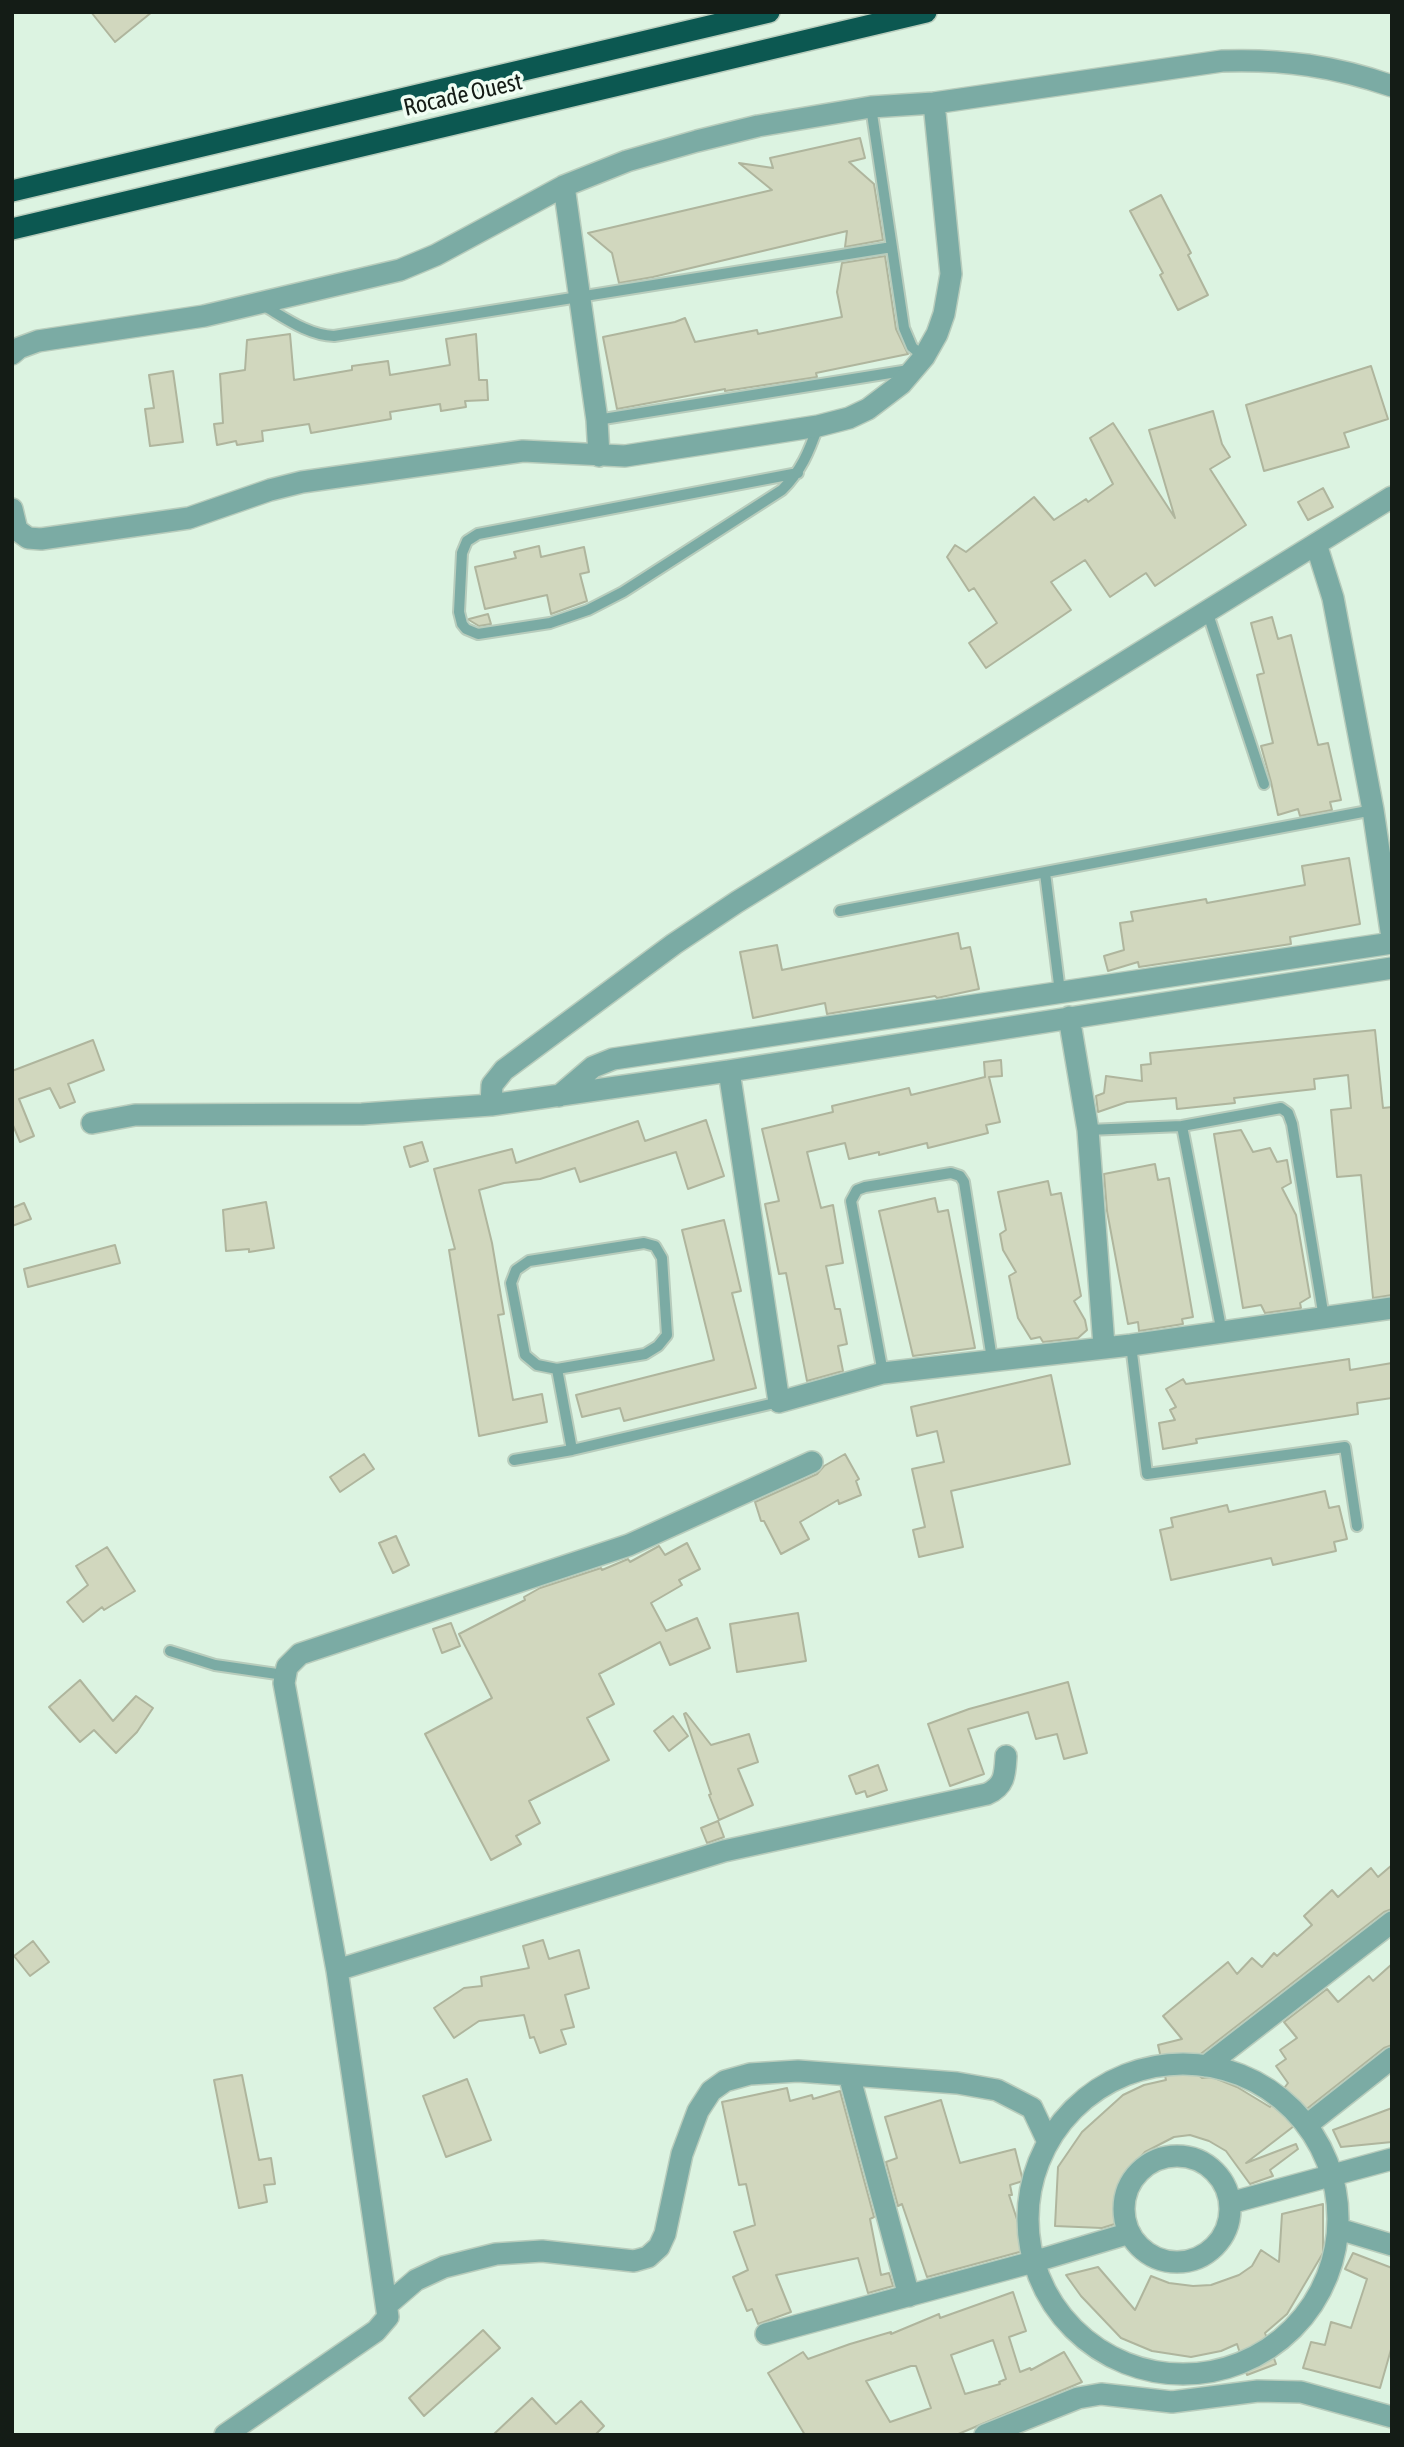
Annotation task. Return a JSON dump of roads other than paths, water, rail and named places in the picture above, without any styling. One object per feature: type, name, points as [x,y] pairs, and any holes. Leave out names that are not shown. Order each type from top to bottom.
[{"type":"highway","name":"Rocade Ouest","points":[[12,191],[769,12]]},
{"type":"highway","name":"Rocade Ouest","points":[[12,229],[926,12]]},
{"type":"street","points":[[12,354],[19,348],[38,341],[127,329],[261,304],[381,276],[418,263],[564,186],[627,161],[758,126],[871,107],[934,103],[1222,61],[1308,63],[1349,72],[1392,86]]},
{"type":"street","points":[[12,509],[17,530],[34,540],[189,518],[302,482],[523,452],[555,451],[625,456],[818,426],[849,418],[885,398],[920,363],[937,334],[944,314],[951,274],[934,103]]},
{"type":"street","points":[[564,186],[581,295],[599,456]]},
{"type":"street","points":[[491,1105],[492,1085],[504,1070],[674,944],[737,902],[1392,497]]},
{"type":"street","points":[[559,1096],[593,1067],[613,1059],[1392,941],[1373,810],[1333,598],[1316,544]]},
{"type":"street","points":[[92,1123],[135,1115],[362,1114],[491,1105],[729,1071],[1392,968]]},
{"type":"street","points":[[1069,1017],[1088,1130],[1104,1346]]},
{"type":"street","points":[[729,1071],[779,1402],[883,1373],[1131,1345],[1392,1308]]},
{"type":"street","points":[[225,2435],[376,2331],[388,2317],[337,1970],[284,1675],[292,1660],[300,1654],[629,1545],[812,1462]]},
{"type":"street","points":[[337,1970],[724,1851],[987,1794],[996,1790],[1005,1777],[1006,1756]]},
{"type":"street","points":[[1206,2066],[1392,1922]]},
{"type":"street","points":[[1307,2125],[1392,2058]]},
{"type":"street","points":[[1170,2062],[1220,2068],[1269,2089],[1307,2125],[1333,2175],[1342,2230],[1317,2296],[1284,2336],[1238,2363],[1192,2377],[1132,2366],[1093,2347],[1055,2308],[1032,2262],[1029,2196],[1048,2142],[1073,2104],[1114,2080],[1170,2062]]},
{"type":"street","points":[[387,2305],[416,2280],[444,2267],[496,2254],[542,2251],[634,2262],[648,2257],[659,2247],[665,2234],[682,2154],[698,2111],[711,2091],[725,2081],[750,2074],[798,2071],[957,2083],[997,2090],[1032,2108],[1048,2142]]},
{"type":"street","points":[[849,2075],[909,2296]]},
{"type":"street","points":[[1185,2157],[1206,2165],[1222,2181],[1230,2203],[1230,2215],[1221,2238],[1213,2247],[1192,2259],[1180,2261],[1156,2257],[1146,2251],[1130,2233],[1124,2211],[1129,2188],[1142,2169],[1162,2158],[1185,2157]]},
{"type":"street","points":[[1230,2203],[1392,2159]]},
{"type":"street","points":[[1342,2230],[1392,2245]]},
{"type":"street","points":[[766,2334],[1130,2233]]},
{"type":"street","points":[[1101,2394],[1132,2366]]},
{"type":"street","points":[[985,2435],[1078,2399],[1101,2394],[1172,2402],[1258,2391],[1301,2392],[1392,2417]]},
{"type":"lane","points":[[597,420],[920,363],[904,328],[871,107]]},
{"type":"lane","points":[[261,304],[315,334],[334,336],[892,247]]},
{"type":"lane","points":[[798,473],[478,534],[467,541],[462,553],[459,612],[462,624],[472,632],[484,633],[550,623],[588,610],[623,592],[772,498],[798,473],[808,455],[818,426]]},
{"type":"lane","points":[[1207,611],[1264,784]]},
{"type":"lane","points":[[840,911],[1373,810]]},
{"type":"lane","points":[[1045,873],[1060,992]]},
{"type":"lane","points":[[1088,1130],[1182,1126],[1281,1108],[1288,1113],[1324,1318]]},
{"type":"lane","points":[[1182,1126],[1222,1333]]},
{"type":"lane","points":[[883,1373],[851,1201],[857,1191],[865,1187],[951,1172],[960,1176],[964,1182],[992,1359]]},
{"type":"lane","points":[[645,1243],[655,1246],[662,1258],[667,1335],[658,1346],[645,1354],[558,1369],[537,1365],[525,1355],[511,1283],[516,1270],[529,1261],[645,1243]]},
{"type":"lane","points":[[1131,1345],[1147,1474],[1345,1447],[1357,1526]]},
{"type":"lane","points":[[558,1369],[572,1450]]},
{"type":"lane","points":[[514,1460],[572,1450],[779,1402]]},
{"type":"lane","points":[[170,1651],[215,1665],[284,1675]]}]
